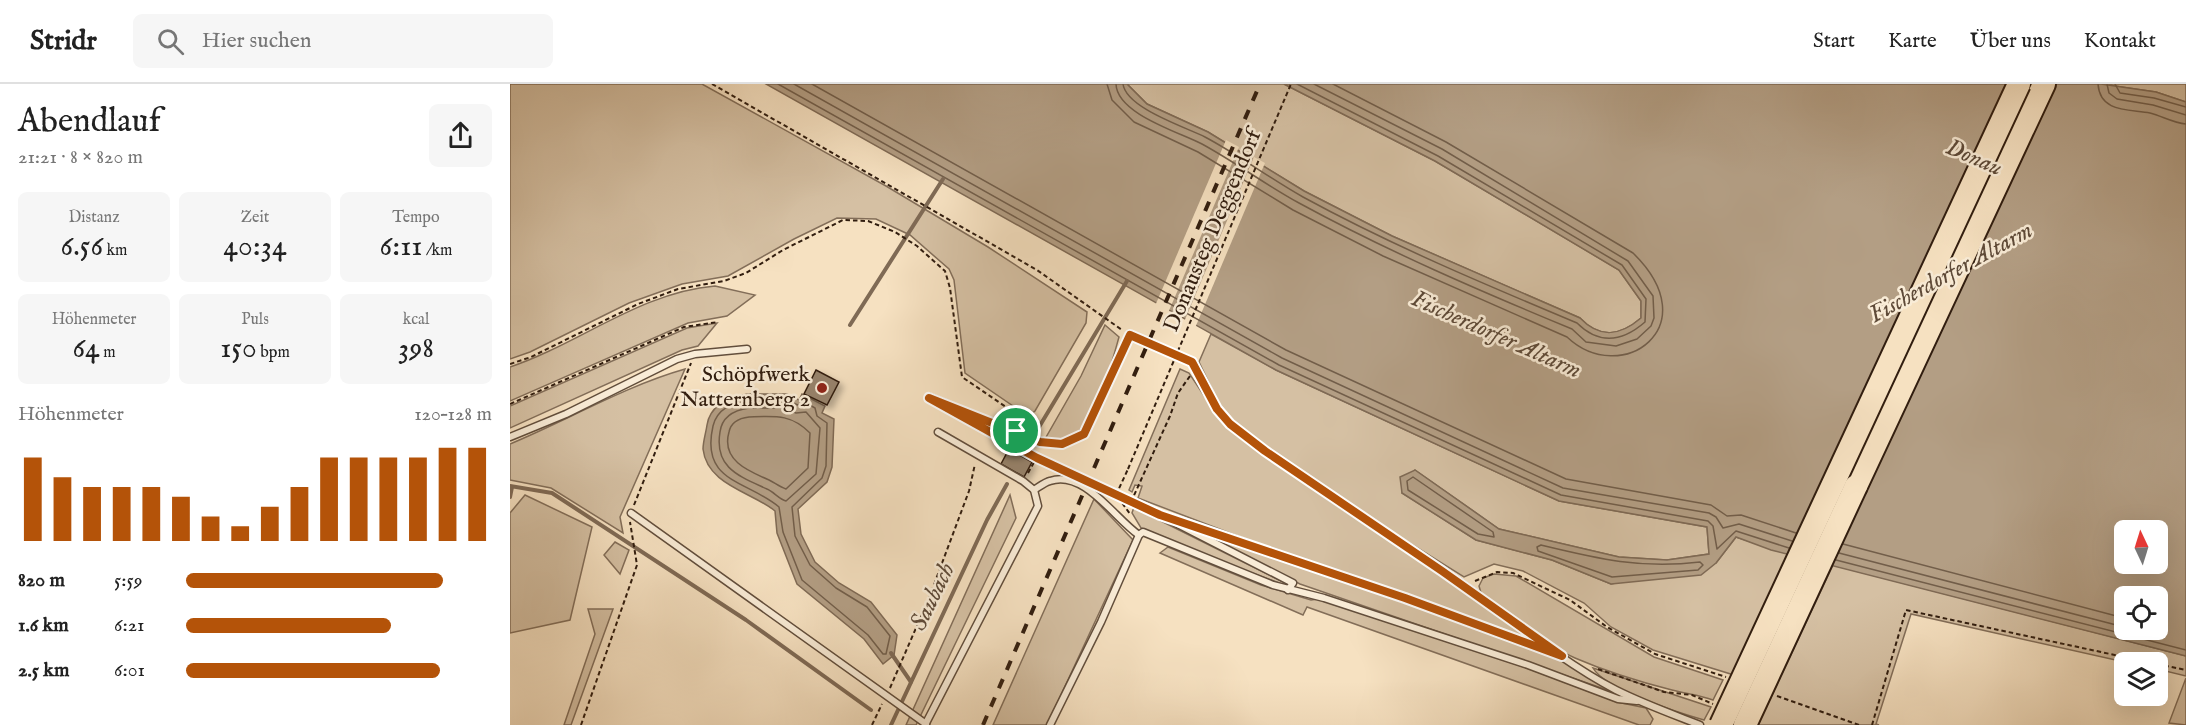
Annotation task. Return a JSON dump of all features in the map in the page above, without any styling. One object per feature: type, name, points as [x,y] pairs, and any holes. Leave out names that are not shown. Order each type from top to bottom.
[{"type":"highway","points":[[1721,725],[2019,84]]},
{"type":"highway","points":[[1745,725],[2044,84]]},
{"type":"lane","points":[[929,398],[1018,431],[1040,442],[1062,444],[1084,434],[1130,335],[1192,362],[1217,409],[1230,424],[1562,656],[1615,689],[1641,702],[1700,725]]},
{"type":"lane","points":[[510,437],[566,414],[677,359],[695,354],[747,349]]},
{"type":"lane","points":[[631,513],[926,724],[1038,506],[1034,490],[1025,478],[998,466],[938,432]]},
{"type":"lane","points":[[1034,490],[1051,480],[1076,482],[1099,497],[1124,525],[1139,535]]},
{"type":"lane","points":[[1160,515],[1293,583],[1288,590]]},
{"type":"lane","points":[[1050,725],[1101,622],[1139,535],[1143,532],[1288,590],[1336,602],[1528,665],[1618,699],[1641,702]]},
{"type":"path","points":[[712,84],[1037,270],[1130,335]]},
{"type":"path","name":"Donausteg Deggendorf","points":[[1116,495],[1291,84]]},
{"type":"path","points":[[510,364],[531,357],[639,304],[678,289],[724,281],[746,273],[783,250],[843,220],[868,221],[895,232],[917,246],[945,271],[950,288],[962,377],[1009,409],[1017,423],[1018,431]]},
{"type":"path","points":[[510,404],[684,327],[718,322]]},
{"type":"path","points":[[581,725],[637,566],[629,518],[695,354]]},
{"type":"path","points":[[1131,502],[1170,417],[1178,393],[1188,378],[1198,372]]},
{"type":"path","points":[[994,434],[1067,473]]},
{"type":"path","points":[[872,725],[929,598],[976,469],[974,453]]},
{"type":"path","points":[[1025,478],[1037,458]]},
{"type":"path","points":[[1097,486],[1160,515]]},
{"type":"path","points":[[1116,495],[1130,513]]},
{"type":"path","points":[[1225,537],[1524,642]]},
{"type":"path","points":[[1465,587],[1483,576],[1497,572],[1513,573],[1570,600],[1607,627],[1655,654],[1735,680]]},
{"type":"path","points":[[1872,725],[1906,610],[2114,655]]},
{"type":"path","points":[[2168,666],[2186,670]]},
{"type":"path","points":[[1593,667],[1664,692],[1692,695]]},
{"type":"path","points":[[1777,696],[1859,725]]},
{"type":"shaded area","points":[[510,84],[702,84],[886,186],[988,247],[1087,312],[1086,323],[1035,411],[1022,421],[1013,406],[965,373],[954,280],[949,269],[910,235],[876,219],[837,218],[728,276],[682,284],[629,303],[530,352],[510,359]]},
{"type":"shaded area","points":[[1127,84],[1284,84],[1435,161],[1619,270],[1641,301],[1641,318],[1625,329],[1610,333],[1595,329],[1580,318],[1392,236],[1304,191],[1208,132],[1147,104]]},
{"type":"shaded area","points":[[2101,84],[2186,84],[2186,102],[2156,92]]},
{"type":"shaded area","points":[[715,286],[755,295],[727,316],[688,323],[510,401],[510,367],[661,298],[688,290]]},
{"type":"shaded area","points":[[717,323],[698,346],[682,350],[510,428],[510,406],[687,328]]},
{"type":"shaded area","points":[[1105,325],[1119,337],[1101,394],[1087,422],[1068,439],[1045,439],[1081,376]]},
{"type":"shaded area","points":[[1211,334],[1276,370],[1559,501],[1707,527],[1709,554],[1667,560],[1619,557],[1499,529],[1415,470],[1402,493],[1476,540],[1552,560],[1611,584],[1716,563],[1736,537],[1792,555],[1734,675],[1653,650],[1611,627],[1584,603],[1523,571],[1494,564],[1464,577],[1339,499],[1240,431],[1219,404],[1199,362]]},
{"type":"shaded area","points":[[685,369],[620,517],[623,533],[551,488],[510,480],[510,444],[640,385]]},
{"type":"shaded area","points":[[1180,369],[1189,373],[1221,421],[1331,502],[1432,568],[1533,641],[1528,642],[1290,556],[1138,498],[1142,486],[1135,485],[1132,492],[1129,490]]},
{"type":"shaded area","points":[[525,495],[592,527],[570,620],[510,633],[510,513]]},
{"type":"shaded area","points":[[1010,495],[1016,518],[916,725],[906,725]]},
{"type":"shaded area","points":[[1094,499],[1133,540],[1047,725],[993,725]]},
{"type":"shaded area","points":[[1134,507],[1285,583],[1282,584],[1217,560],[1141,528],[1132,513]]},
{"type":"shaded area","points":[[1193,529],[1551,654],[1619,694],[1300,584]]},
{"type":"shaded area","points":[[615,542],[629,550],[620,574],[604,555]]},
{"type":"shaded area","points":[[1168,547],[1261,585],[1311,600],[1318,599],[1524,667],[1617,702],[1646,708],[1653,719],[1650,725],[1639,725],[1307,607],[1303,615],[1160,553]]},
{"type":"shaded area","points":[[1833,565],[2114,637],[2114,640],[2124,640],[2186,656],[2186,676],[2168,672],[2168,652],[2114,652],[2114,660],[1911,614],[1876,724],[1879,725],[1758,725]]},
{"type":"shaded area","points":[[1494,574],[1516,576],[1654,657],[1723,680],[1713,700],[1623,676],[1563,652],[1482,596],[1479,586],[1483,578]]},
{"type":"shaded area","points":[[588,609],[613,609],[571,725],[564,725],[595,634]]},
{"type":"shaded area","points":[[1593,668],[1711,707],[1704,720],[1678,712],[1627,692],[1600,676]]},
{"type":"shaded area","points":[[2186,678],[2186,725],[2169,723]]},
{"type":"water","points":[[766,84],[1127,84],[1147,104],[1208,132],[1304,191],[1392,236],[1580,318],[1595,329],[1610,333],[1625,329],[1641,318],[1641,301],[1619,270],[1435,161],[1284,84],[2101,84],[2156,92],[2186,102],[2186,656],[2123,640],[2168,640],[2168,586],[2114,586],[2114,638],[1771,550],[1736,537],[1716,563],[1701,575],[1611,584],[1552,560],[1476,540],[1402,493],[1400,477],[1415,470],[1499,529],[1619,557],[1667,560],[1709,554],[1707,527],[1559,501],[1276,370]]},
{"type":"water","points":[[748,394],[787,394],[799,400],[802,394],[825,406],[822,413],[834,419],[832,467],[827,482],[798,509],[801,534],[815,562],[839,583],[871,602],[897,635],[894,655],[883,664],[864,639],[797,584],[777,533],[775,511],[721,479],[706,461],[703,446],[712,412],[722,403],[734,397]]},
{"type":"pier","points":[[1226,140],[1239,147],[1168,313],[1155,306]]},
{"type":"pier","points":[[1254,157],[1265,163],[1195,328],[1184,322]]},
{"type":"building","name":"Schöpfwerk Natternberg 2","points":[[816,370],[839,382],[827,405],[804,394]]},
{"type":"building","points":[[1009,449],[1032,462],[1024,477],[1001,464]]},
{"type":"waterway","points":[[850,325],[943,179]]},
{"type":"waterway","points":[[1036,432],[1127,281]]},
{"type":"waterway","name":"Saubach","points":[[891,725],[987,520],[1007,484]]},
{"type":"waterway","points":[[510,486],[552,493],[746,620],[871,710]]},
{"type":"waterway","points":[[510,497],[512,487]]},
{"type":"waterway","points":[[891,653],[911,682]]},
{"type":"railway","points":[[983,725],[1260,84]]},
{"type":"place","name":"Schöpfwerk Natternberg 2","points":[[822,388]]},
{"type":"route","points":[[1130,335],[1192,362],[1217,409],[1230,424],[1265,451],[1562,656],[1405,598],[1160,515],[1037,458],[929,398],[1016,431],[1050,444],[1074,441],[1084,434],[1130,335]]},
{"type":"water label","name":"Donau","points":[[1974,158]]},
{"type":"water label","name":"Fischerdorfer Altarm","points":[[1951,273]]},
{"type":"water label","name":"Fischerdorfer Altarm","points":[[1496,335]]}]
